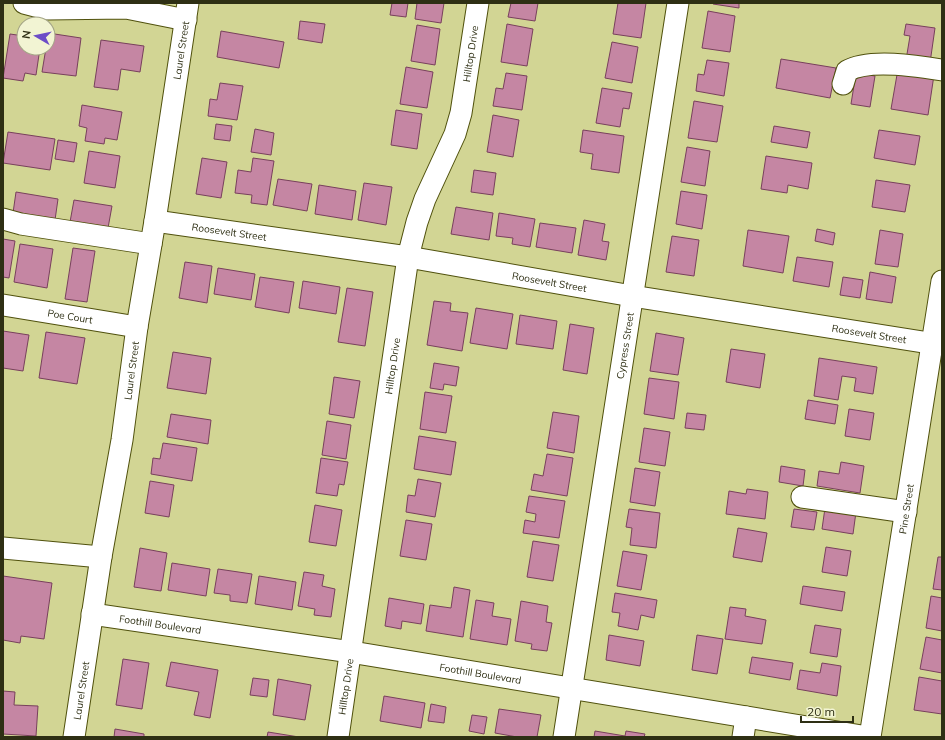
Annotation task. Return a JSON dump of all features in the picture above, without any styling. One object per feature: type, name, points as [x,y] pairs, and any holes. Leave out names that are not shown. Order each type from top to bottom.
[{"type":"street","points":[[24,3],[47,9],[126,8],[187,11]]},
{"type":"street","name":"Hilltop Drive","points":[[338,737],[408,257],[417,222],[425,199],[455,134],[461,113],[478,3]]},
{"type":"street","name":"Cypress Street","points":[[564,737],[678,3]]},
{"type":"street","name":"Laurel Street","points":[[74,737],[101,557],[122,440],[137,327],[155,221],[187,11]]},
{"type":"street","points":[[843,84],[847,71],[854,67],[881,64],[907,64],[942,70]]},
{"type":"street","points":[[3,219],[21,224],[151,244]]},
{"type":"street","name":"Roosevelt Street","points":[[155,221],[408,257],[632,296],[937,344]]},
{"type":"street","name":"Pine Street","points":[[869,737],[906,512],[937,344],[942,281]]},
{"type":"street","name":"Poe Court","points":[[3,305],[137,327]]},
{"type":"street","points":[[802,497],[906,512]]},
{"type":"street","points":[[3,548],[101,557]]},
{"type":"street","name":"Foothill Boulevard","points":[[92,614],[351,652],[572,688],[745,727],[869,737]]},
{"type":"building","points":[[392,3],[408,3],[406,17],[390,15]]},
{"type":"building","points":[[417,3],[444,3],[441,23],[415,19]]},
{"type":"building","points":[[511,3],[538,3],[535,21],[508,17]]},
{"type":"building","points":[[618,3],[646,3],[641,38],[613,34]]},
{"type":"building","points":[[739,3],[739,8],[713,4]]},
{"type":"building","points":[[708,11],[735,16],[730,52],[702,48]]},
{"type":"building","points":[[300,21],[325,24],[322,43],[298,39]]},
{"type":"building","points":[[507,24],[533,29],[527,66],[501,62]]},
{"type":"building","points":[[906,24],[935,28],[930,63],[906,60],[910,36],[904,35]]},
{"type":"building","points":[[417,25],[440,29],[435,65],[411,61]]},
{"type":"building","points":[[221,31],[284,42],[279,68],[217,57]]},
{"type":"building","points":[[10,34],[16,35],[16,56],[39,56],[36,75],[25,73],[23,81],[3,78]]},
{"type":"building","points":[[56,34],[81,38],[76,76],[42,72],[45,56],[56,56]]},
{"type":"building","points":[[101,40],[144,46],[140,72],[121,69],[118,90],[94,87]]},
{"type":"building","points":[[612,42],[638,47],[632,83],[605,78]]},
{"type":"building","points":[[781,59],[836,68],[830,98],[776,88]]},
{"type":"building","points":[[707,60],[729,63],[724,96],[696,91],[698,74],[704,75]]},
{"type":"building","points":[[406,67],[433,72],[427,108],[400,104]]},
{"type":"building","points":[[898,69],[934,75],[928,115],[891,109]]},
{"type":"building","points":[[506,73],[527,76],[522,110],[493,106],[496,88],[503,89]]},
{"type":"building","points":[[856,73],[875,76],[870,107],[851,104]]},
{"type":"building","points":[[220,83],[243,86],[237,120],[208,116],[210,99],[217,100]]},
{"type":"building","points":[[602,88],[632,93],[629,109],[623,108],[620,127],[596,123]]},
{"type":"building","points":[[694,101],[723,106],[717,142],[688,138]]},
{"type":"building","points":[[82,105],[122,112],[117,140],[105,138],[104,144],[85,141],[87,128],[79,126]]},
{"type":"building","points":[[396,110],[422,114],[417,149],[391,145]]},
{"type":"building","points":[[493,115],[519,120],[513,157],[487,152]]},
{"type":"building","points":[[216,124],[232,126],[230,141],[214,139]]},
{"type":"building","points":[[774,126],[810,132],[807,148],[771,142]]},
{"type":"building","points":[[255,129],[274,133],[271,155],[251,152]]},
{"type":"building","points":[[583,130],[624,136],[619,173],[591,169],[593,154],[580,152]]},
{"type":"building","points":[[879,130],[920,136],[915,165],[874,158]]},
{"type":"building","points":[[8,132],[55,139],[50,170],[3,163]]},
{"type":"building","points":[[58,140],[77,143],[74,162],[55,159]]},
{"type":"building","points":[[687,147],[710,151],[705,186],[681,182]]},
{"type":"building","points":[[89,151],[120,156],[115,188],[84,183]]},
{"type":"building","points":[[766,156],[812,163],[808,189],[788,185],[787,193],[761,189]]},
{"type":"building","points":[[202,158],[227,162],[221,198],[196,194]]},
{"type":"building","points":[[253,158],[274,161],[267,205],[251,203],[252,195],[235,193],[238,170],[251,172]]},
{"type":"building","points":[[474,170],[496,173],[493,195],[471,192]]},
{"type":"building","points":[[278,179],[312,184],[307,211],[273,205]]},
{"type":"building","points":[[876,180],[910,185],[905,212],[872,207]]},
{"type":"building","points":[[364,183],[392,187],[386,225],[358,220]]},
{"type":"building","points":[[319,185],[356,191],[352,220],[315,214]]},
{"type":"building","points":[[681,191],[707,195],[702,229],[676,224]]},
{"type":"building","points":[[16,192],[58,199],[55,220],[13,213]]},
{"type":"building","points":[[74,200],[112,206],[108,228],[70,222]]},
{"type":"building","points":[[456,207],[493,213],[489,240],[451,234]]},
{"type":"building","points":[[499,213],[535,219],[530,247],[512,244],[513,238],[496,236]]},
{"type":"building","points":[[584,220],[605,224],[602,241],[609,242],[606,260],[578,255]]},
{"type":"building","points":[[540,223],[576,228],[572,253],[536,247]]},
{"type":"building","points":[[817,229],[835,233],[833,245],[815,241]]},
{"type":"building","points":[[748,230],[789,236],[783,273],[743,266]]},
{"type":"building","points":[[880,230],[903,234],[898,267],[875,264]]},
{"type":"building","points":[[672,236],[699,240],[694,276],[666,272]]},
{"type":"building","points":[[3,239],[15,241],[9,278],[3,277]]},
{"type":"building","points":[[20,244],[53,249],[47,288],[14,282]]},
{"type":"building","points":[[73,248],[95,251],[87,302],[65,299]]},
{"type":"building","points":[[797,257],[833,262],[829,287],[793,281]]},
{"type":"building","points":[[185,262],[212,266],[207,303],[179,298]]},
{"type":"building","points":[[218,268],[255,274],[251,300],[214,294]]},
{"type":"building","points":[[870,272],[896,277],[892,303],[866,299]]},
{"type":"building","points":[[260,277],[294,282],[289,313],[255,307]]},
{"type":"building","points":[[843,277],[863,280],[860,298],[840,295]]},
{"type":"building","points":[[303,281],[340,287],[336,314],[299,308]]},
{"type":"building","points":[[347,288],[373,292],[365,346],[338,342]]},
{"type":"building","points":[[434,301],[451,303],[450,311],[468,313],[462,351],[427,345]]},
{"type":"building","points":[[476,308],[513,314],[507,349],[470,343]]},
{"type":"building","points":[[520,315],[557,321],[553,349],[516,344]]},
{"type":"building","points":[[570,324],[594,328],[587,374],[563,370]]},
{"type":"building","points":[[3,331],[29,335],[23,371],[3,368]]},
{"type":"building","points":[[46,332],[85,338],[77,384],[39,378]]},
{"type":"building","points":[[656,333],[684,338],[678,375],[650,371]]},
{"type":"building","points":[[731,349],[765,354],[760,388],[726,382]]},
{"type":"building","points":[[173,352],[211,358],[206,394],[167,388]]},
{"type":"building","points":[[819,358],[877,367],[873,394],[854,391],[856,378],[842,376],[838,400],[814,396]]},
{"type":"building","points":[[434,363],[459,367],[456,386],[444,384],[443,390],[430,388]]},
{"type":"building","points":[[334,377],[360,381],[354,418],[329,414]]},
{"type":"building","points":[[649,378],[679,382],[674,419],[644,414]]},
{"type":"building","points":[[425,392],[452,396],[446,433],[420,429]]},
{"type":"building","points":[[808,400],[838,405],[835,424],[805,419]]},
{"type":"building","points":[[849,409],[874,413],[870,440],[845,436]]},
{"type":"building","points":[[553,412],[579,416],[574,453],[547,448]]},
{"type":"building","points":[[687,413],[706,415],[704,430],[685,428]]},
{"type":"building","points":[[171,414],[211,420],[208,444],[167,437]]},
{"type":"building","points":[[327,421],[351,425],[346,459],[322,455]]},
{"type":"building","points":[[644,428],[670,432],[665,466],[639,462]]},
{"type":"building","points":[[419,436],[456,442],[451,475],[414,469]]},
{"type":"building","points":[[163,443],[197,448],[192,481],[151,474],[153,458],[160,459]]},
{"type":"building","points":[[547,454],[573,458],[567,496],[531,490],[534,474],[543,476]]},
{"type":"building","points":[[321,458],[348,462],[344,485],[339,484],[337,496],[316,493]]},
{"type":"building","points":[[841,462],[864,466],[860,493],[817,486],[819,471],[839,474]]},
{"type":"building","points":[[781,466],[805,470],[803,486],[779,482]]},
{"type":"building","points":[[635,468],[660,472],[655,506],[630,502]]},
{"type":"building","points":[[418,479],[441,483],[435,517],[406,512],[408,495],[415,496]]},
{"type":"building","points":[[150,481],[174,485],[169,517],[145,513]]},
{"type":"building","points":[[747,489],[768,492],[765,519],[726,514],[729,491],[746,494]]},
{"type":"building","points":[[529,496],[565,501],[559,538],[523,533],[525,520],[535,522],[536,514],[526,512]]},
{"type":"building","points":[[315,505],[342,510],[336,546],[309,542]]},
{"type":"building","points":[[825,508],[856,512],[853,534],[822,529]]},
{"type":"building","points":[[629,509],[660,513],[656,548],[630,545],[632,528],[626,527]]},
{"type":"building","points":[[794,509],[817,512],[814,530],[791,527]]},
{"type":"building","points":[[406,520],[432,524],[426,560],[400,556]]},
{"type":"building","points":[[738,528],[767,533],[762,562],[733,557]]},
{"type":"building","points":[[533,541],[559,545],[553,581],[527,577]]},
{"type":"building","points":[[826,547],[851,551],[847,576],[822,572]]},
{"type":"building","points":[[140,548],[167,553],[161,591],[134,587]]},
{"type":"building","points":[[623,551],[647,555],[641,590],[617,586]]},
{"type":"building","points":[[938,557],[942,557],[942,590],[933,589]]},
{"type":"building","points":[[172,563],[210,569],[206,596],[168,590]]},
{"type":"building","points":[[218,569],[252,574],[247,603],[230,601],[230,595],[214,593]]},
{"type":"building","points":[[304,572],[324,575],[322,586],[335,589],[331,617],[314,615],[315,609],[298,606]]},
{"type":"building","points":[[3,576],[52,583],[44,639],[21,636],[20,643],[3,640]]},
{"type":"building","points":[[259,576],[296,582],[292,610],[255,604]]},
{"type":"building","points":[[803,586],[845,592],[842,611],[800,604]]},
{"type":"building","points":[[454,587],[470,590],[463,637],[426,631],[430,605],[451,608]]},
{"type":"building","points":[[615,593],[657,600],[654,618],[641,615],[638,630],[618,626],[620,613],[612,612]]},
{"type":"building","points":[[931,596],[942,598],[942,631],[926,628]]},
{"type":"building","points":[[389,598],[424,604],[421,624],[402,621],[401,629],[385,626]]},
{"type":"building","points":[[476,600],[494,603],[492,616],[511,619],[507,645],[470,639]]},
{"type":"building","points":[[521,601],[548,606],[546,622],[552,623],[547,651],[531,649],[532,644],[515,641]]},
{"type":"building","points":[[730,607],[746,609],[745,616],[766,620],[762,644],[725,639]]},
{"type":"building","points":[[815,625],[841,629],[837,657],[810,653]]},
{"type":"building","points":[[609,635],[644,641],[640,666],[606,660]]},
{"type":"building","points":[[697,635],[723,639],[717,674],[692,670]]},
{"type":"building","points":[[926,637],[942,640],[942,673],[920,669]]},
{"type":"building","points":[[752,657],[793,663],[790,680],[749,673]]},
{"type":"building","points":[[123,659],[149,663],[142,709],[116,705]]},
{"type":"building","points":[[171,662],[218,670],[210,718],[194,715],[199,692],[166,686]]},
{"type":"building","points":[[822,663],[841,666],[837,696],[797,689],[800,670],[820,673]]},
{"type":"building","points":[[919,677],[942,681],[942,714],[914,710]]},
{"type":"building","points":[[253,678],[269,680],[267,697],[250,695]]},
{"type":"building","points":[[278,679],[311,685],[305,720],[273,715]]},
{"type":"building","points":[[3,691],[15,692],[14,705],[38,706],[36,736],[3,734]]},
{"type":"building","points":[[384,696],[425,703],[421,728],[380,721]]},
{"type":"building","points":[[431,704],[446,707],[444,723],[428,721]]},
{"type":"building","points":[[499,709],[541,715],[537,737],[517,737],[495,733]]},
{"type":"building","points":[[472,715],[487,717],[484,734],[469,731]]},
{"type":"building","points":[[115,729],[144,734],[144,737],[114,737]]},
{"type":"building","points":[[595,731],[625,736],[626,731],[645,734],[644,737],[594,737]]},
{"type":"building","points":[[268,732],[299,737],[267,737]]}]
